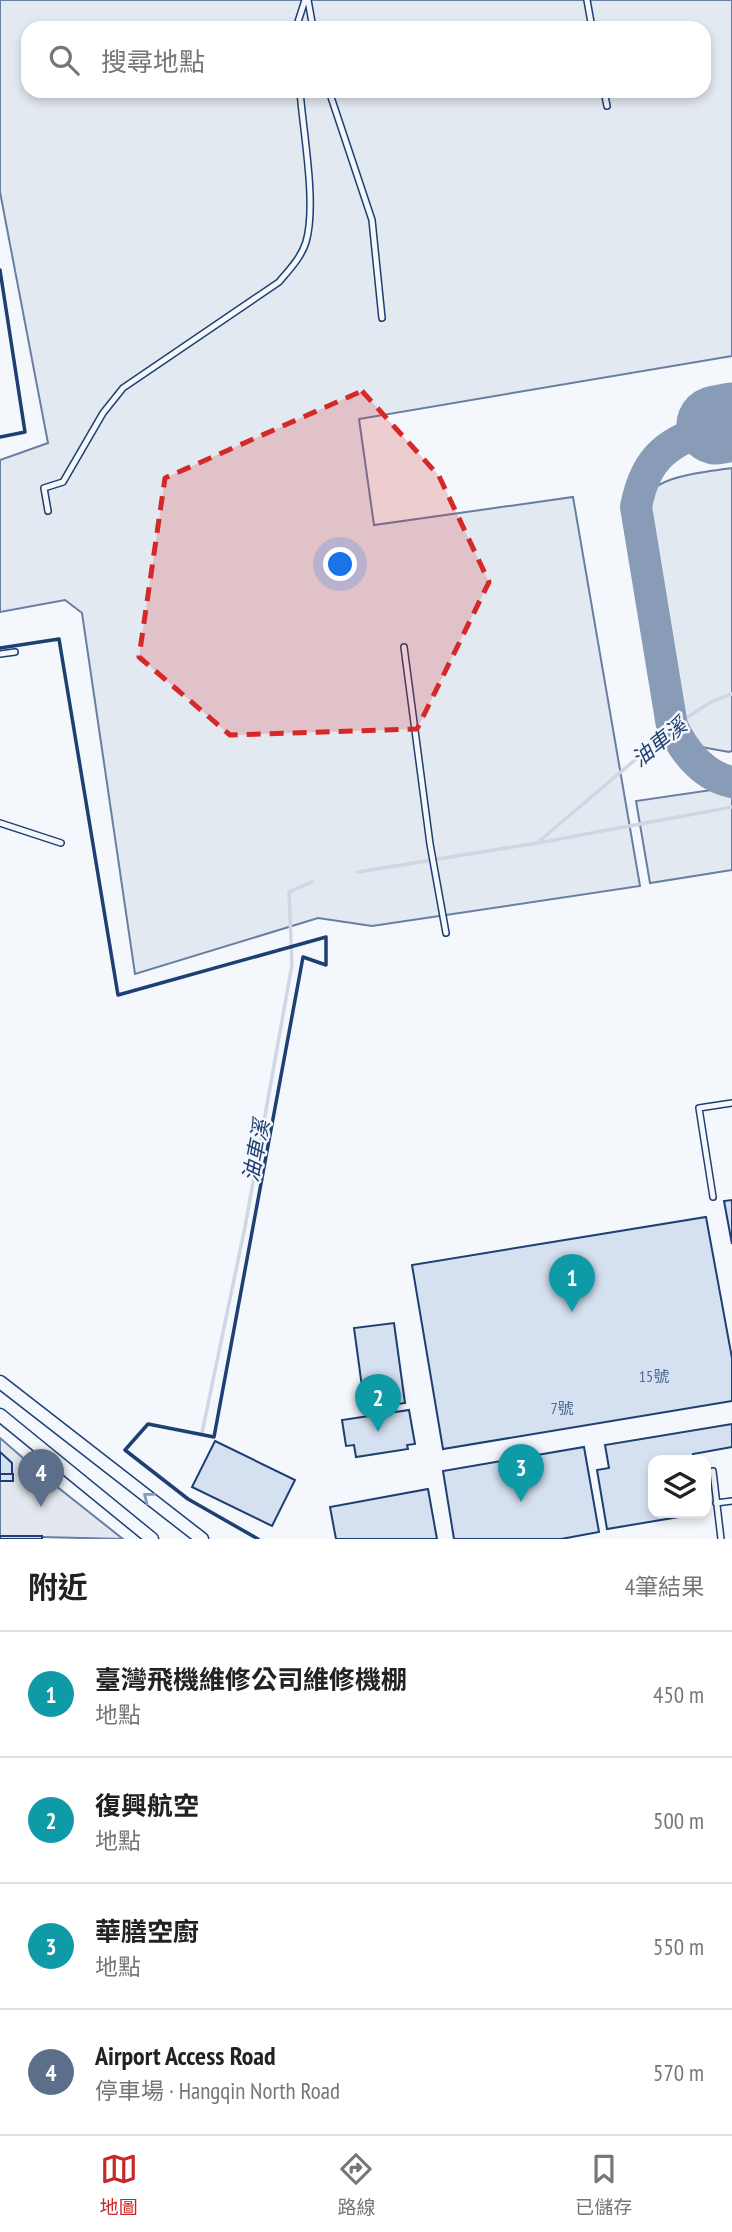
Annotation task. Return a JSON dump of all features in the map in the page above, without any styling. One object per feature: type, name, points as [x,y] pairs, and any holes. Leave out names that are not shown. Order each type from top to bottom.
[{"type":"street","points":[[0,1382],[202,1539]]},
{"type":"street","points":[[0,1415],[152,1539]]},
{"type":"lane","points":[[298,21],[306,0]]},
{"type":"lane","points":[[306,0],[311,21]]},
{"type":"lane","points":[[587,0],[591,21]]},
{"type":"lane","points":[[48,511],[44,488],[63,482],[103,413],[123,388],[279,282],[295,263],[305,244],[310,218],[301,98]]},
{"type":"lane","points":[[331,98],[372,220],[382,318]]},
{"type":"lane","points":[[605,98],[607,106]]},
{"type":"lane","points":[[404,647],[430,844],[446,933]]},
{"type":"lane","points":[[0,654],[15,652]]},
{"type":"lane","points":[[0,823],[61,843]]},
{"type":"lane","points":[[713,1197],[699,1108],[732,1103]]},
{"type":"lane","points":[[713,1471],[721,1539]]},
{"type":"lane","points":[[716,1503],[732,1501]]},
{"type":"highlighted area","points":[[362,391],[439,476],[489,582],[417,729],[230,735],[139,657],[165,478]]},
{"type":"shaded area","points":[[0,0],[732,0],[732,356],[359,419],[374,525],[573,497],[640,886],[372,926],[318,918],[135,974],[82,613],[65,600],[0,612],[0,460],[48,443],[0,192]]},
{"type":"shaded area","points":[[732,468],[732,751],[729,752],[679,743],[660,718],[629,536],[636,508],[654,488],[678,477]]},
{"type":"shaded area","points":[[732,787],[732,870],[650,883],[636,801]]},
{"type":"shaded area","points":[[0,1438],[46,1478],[123,1539],[0,1536]]},
{"type":"building","points":[[732,1200],[732,1244],[724,1201]]},
{"type":"building","points":[[706,1217],[732,1358],[732,1401],[443,1449],[412,1265]]},
{"type":"building","points":[[394,1323],[405,1403],[365,1409],[354,1328]]},
{"type":"building","points":[[409,1410],[415,1444],[407,1445],[408,1449],[356,1457],[354,1445],[346,1446],[342,1420]]},
{"type":"building","points":[[732,1424],[732,1447],[693,1455],[648,1455],[648,1518],[673,1518],[607,1529],[597,1470],[609,1468],[605,1445]]},
{"type":"building","points":[[215,1441],[295,1480],[272,1526],[192,1487]]},
{"type":"building","points":[[584,1447],[599,1532],[561,1539],[454,1539],[443,1471]]},
{"type":"building","points":[[0,1452],[12,1463],[12,1474],[0,1474]]},
{"type":"building","points":[[0,1474],[13,1474],[13,1481],[0,1481]]},
{"type":"building","points":[[428,1489],[437,1539],[336,1539],[330,1507]]},
{"type":"building","points":[[0,1536],[42,1536],[42,1539],[0,1539]]},
{"type":"waterway","name":"油車溪","points":[[358,872],[537,843],[681,721],[713,701],[732,694]]},
{"type":"waterway","points":[[538,843],[732,807]]},
{"type":"waterway","name":"油車溪","points":[[202,1433],[245,1227],[292,965],[289,892],[312,882]]},
{"type":"taxiway","points":[[716,425],[685,438],[662,453],[646,474],[636,507],[672,726],[682,744],[703,768],[732,782]]},
{"type":"runway","points":[[716,425],[732,422]]},
{"type":"wall","points":[[0,270],[25,432],[0,437]]},
{"type":"wall","points":[[0,648],[59,639],[118,995],[326,937],[326,965],[303,957],[214,1437],[148,1424],[125,1450],[188,1499],[258,1539]]},
{"type":"place","name":"臺灣飛機維修公司維修機棚","points":[[572,1312]]},
{"type":"place","name":"復興航空","points":[[378,1432]]},
{"type":"place","name":"華膳空廚","points":[[521,1502]]},
{"type":"place","name":"Airport Access Road","points":[[41,1507]]}]
